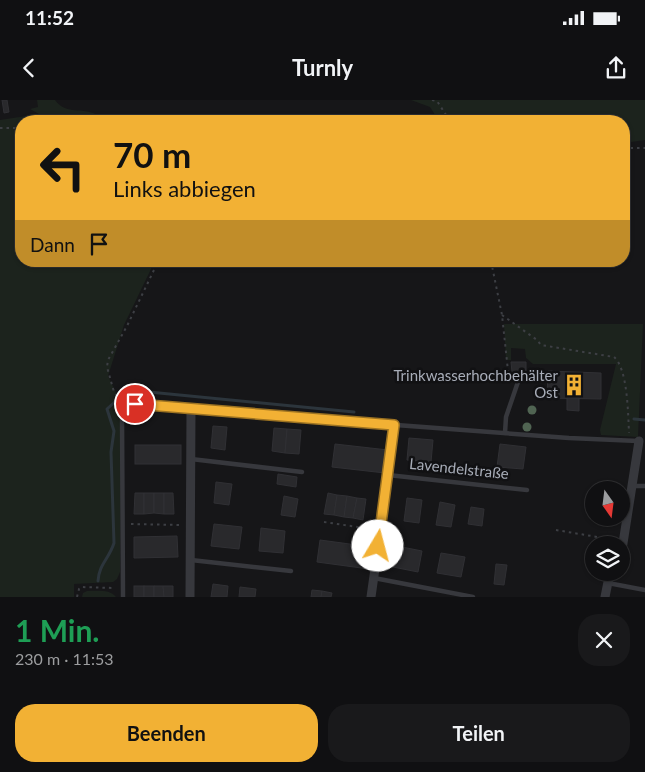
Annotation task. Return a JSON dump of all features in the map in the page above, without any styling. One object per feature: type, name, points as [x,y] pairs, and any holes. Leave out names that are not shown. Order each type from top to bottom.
[{"type":"street","points":[[190,597],[191,410]]},
{"type":"street","name":"Lavendelstraße","points":[[370,597],[381,530],[394,425]]},
{"type":"street","points":[[623,536],[633,486],[639,441]]},
{"type":"street","points":[[605,597],[608,583]]},
{"type":"lane","points":[[505,433],[506,417],[520,376]]},
{"type":"lane","points":[[123,597],[122,414],[126,407],[135,404],[394,425],[639,441]]},
{"type":"lane","points":[[191,459],[302,472]]},
{"type":"lane","name":"Lavendelstraße","points":[[388,476],[527,490]]},
{"type":"lane","points":[[633,486],[645,486]]},
{"type":"lane","points":[[191,560],[291,572]]},
{"type":"lane","points":[[374,578],[473,597]]},
{"type":"lane","points":[[608,583],[645,590]]},
{"type":"path","points":[[432,100],[437,101],[446,115]]},
{"type":"path","points":[[0,128],[15,128]]},
{"type":"path","points":[[630,148],[645,148]]},
{"type":"path","points":[[126,407],[114,392],[107,367],[108,360],[127,326],[155,267]]},
{"type":"path","points":[[492,267],[502,315],[508,371],[512,375],[520,376]]},
{"type":"path","points":[[502,315],[537,340],[541,345],[614,357],[619,361],[624,379],[628,410],[629,441]]},
{"type":"path","points":[[324,522],[381,530]]},
{"type":"path","points":[[123,524],[191,525]]},
{"type":"path","points":[[556,530],[591,536]]},
{"type":"path","points":[[77,597],[79,589],[82,587],[123,588]]},
{"type":"shaded area","points":[[37,100],[55,100],[68,109],[96,115],[32,115],[39,114],[30,109],[38,107]]},
{"type":"shaded area","points":[[411,100],[645,100],[645,140],[630,142],[630,115],[435,115],[430,107]]},
{"type":"shaded area","points":[[15,118],[15,267],[152,267],[124,325],[108,376],[121,403],[120,572],[117,579],[113,582],[74,584],[74,597],[0,597],[0,120]]},
{"type":"shaded area","points":[[504,324],[643,324],[638,437],[601,435],[600,430],[616,364],[533,364],[526,358],[525,349],[511,348],[511,360],[506,360]]},
{"type":"shaded area","points":[[87,591],[107,592],[116,597],[82,597],[83,593]]},
{"type":"building","points":[[2,100],[7,100],[9,112],[4,113]]},
{"type":"building","points":[[511,362],[526,362],[526,371],[512,372]]},
{"type":"building","name":"Trinkwasserhochbehälter Ost","points":[[548,371],[601,373],[601,399],[547,398]]},
{"type":"building","points":[[567,398],[579,398],[579,411],[567,410]]},
{"type":"building","points":[[213,426],[227,427],[225,450],[211,448]]},
{"type":"building","points":[[274,428],[287,429],[285,453],[272,451]]},
{"type":"building","points":[[287,429],[301,430],[299,454],[285,453]]},
{"type":"building","points":[[409,438],[433,440],[431,462],[407,460]]},
{"type":"building","points":[[335,444],[388,450],[385,473],[332,467]]},
{"type":"building","points":[[500,444],[526,447],[523,469],[497,467]]},
{"type":"building","points":[[135,445],[181,445],[181,464],[135,464]]},
{"type":"building","points":[[278,474],[297,477],[296,487],[277,484]]},
{"type":"building","points":[[216,482],[232,484],[229,505],[214,503]]},
{"type":"building","points":[[135,493],[144,493],[144,514],[134,514]]},
{"type":"building","points":[[144,493],[154,493],[154,513],[144,514]]},
{"type":"building","points":[[154,493],[164,493],[164,514],[154,513]]},
{"type":"building","points":[[164,493],[173,493],[174,514],[164,514]]},
{"type":"building","points":[[328,493],[337,495],[334,515],[324,514]]},
{"type":"building","points":[[337,495],[347,496],[344,517],[334,515]]},
{"type":"building","points":[[284,496],[298,499],[295,517],[281,515]]},
{"type":"building","points":[[347,496],[357,498],[353,518],[344,517]]},
{"type":"building","points":[[357,498],[366,499],[363,520],[353,518]]},
{"type":"building","points":[[407,498],[422,500],[419,523],[404,521]]},
{"type":"building","points":[[440,502],[455,505],[451,527],[436,525]]},
{"type":"building","points":[[471,507],[484,509],[482,526],[468,524]]},
{"type":"building","points":[[214,524],[242,527],[239,549],[211,546]]},
{"type":"building","points":[[261,528],[285,531],[283,553],[259,551]]},
{"type":"building","points":[[177,536],[178,557],[134,558],[134,537]]},
{"type":"building","points":[[320,540],[372,547],[369,569],[317,562]]},
{"type":"building","points":[[397,546],[422,551],[418,572],[393,567]]},
{"type":"building","points":[[441,553],[465,557],[461,577],[437,573]]},
{"type":"building","points":[[496,564],[507,565],[504,585],[494,584]]},
{"type":"building","points":[[213,584],[228,586],[227,597],[211,597]]},
{"type":"building","points":[[134,586],[144,586],[144,597],[134,597]]},
{"type":"building","points":[[144,586],[154,586],[154,597],[144,597]]},
{"type":"building","points":[[154,586],[163,586],[164,597],[154,597]]},
{"type":"building","points":[[163,586],[173,586],[173,597],[164,597]]},
{"type":"building","points":[[240,587],[256,589],[255,597],[239,597]]},
{"type":"building","points":[[312,590],[322,591],[321,597],[311,597]]},
{"type":"building","points":[[322,591],[332,593],[331,597],[321,597]]},
{"type":"waterway","points":[[137,393],[149,392],[354,412]]},
{"type":"waterway","points":[[98,581],[100,570],[114,543],[111,452],[114,431],[107,409],[118,399]]},
{"type":"waterway","points":[[634,419],[645,420]]},
{"type":"place","name":"Trinkwasserhochbehälter Ost","points":[[574,385]]},
{"type":"route","points":[[135,404],[394,425],[378,546]]}]
